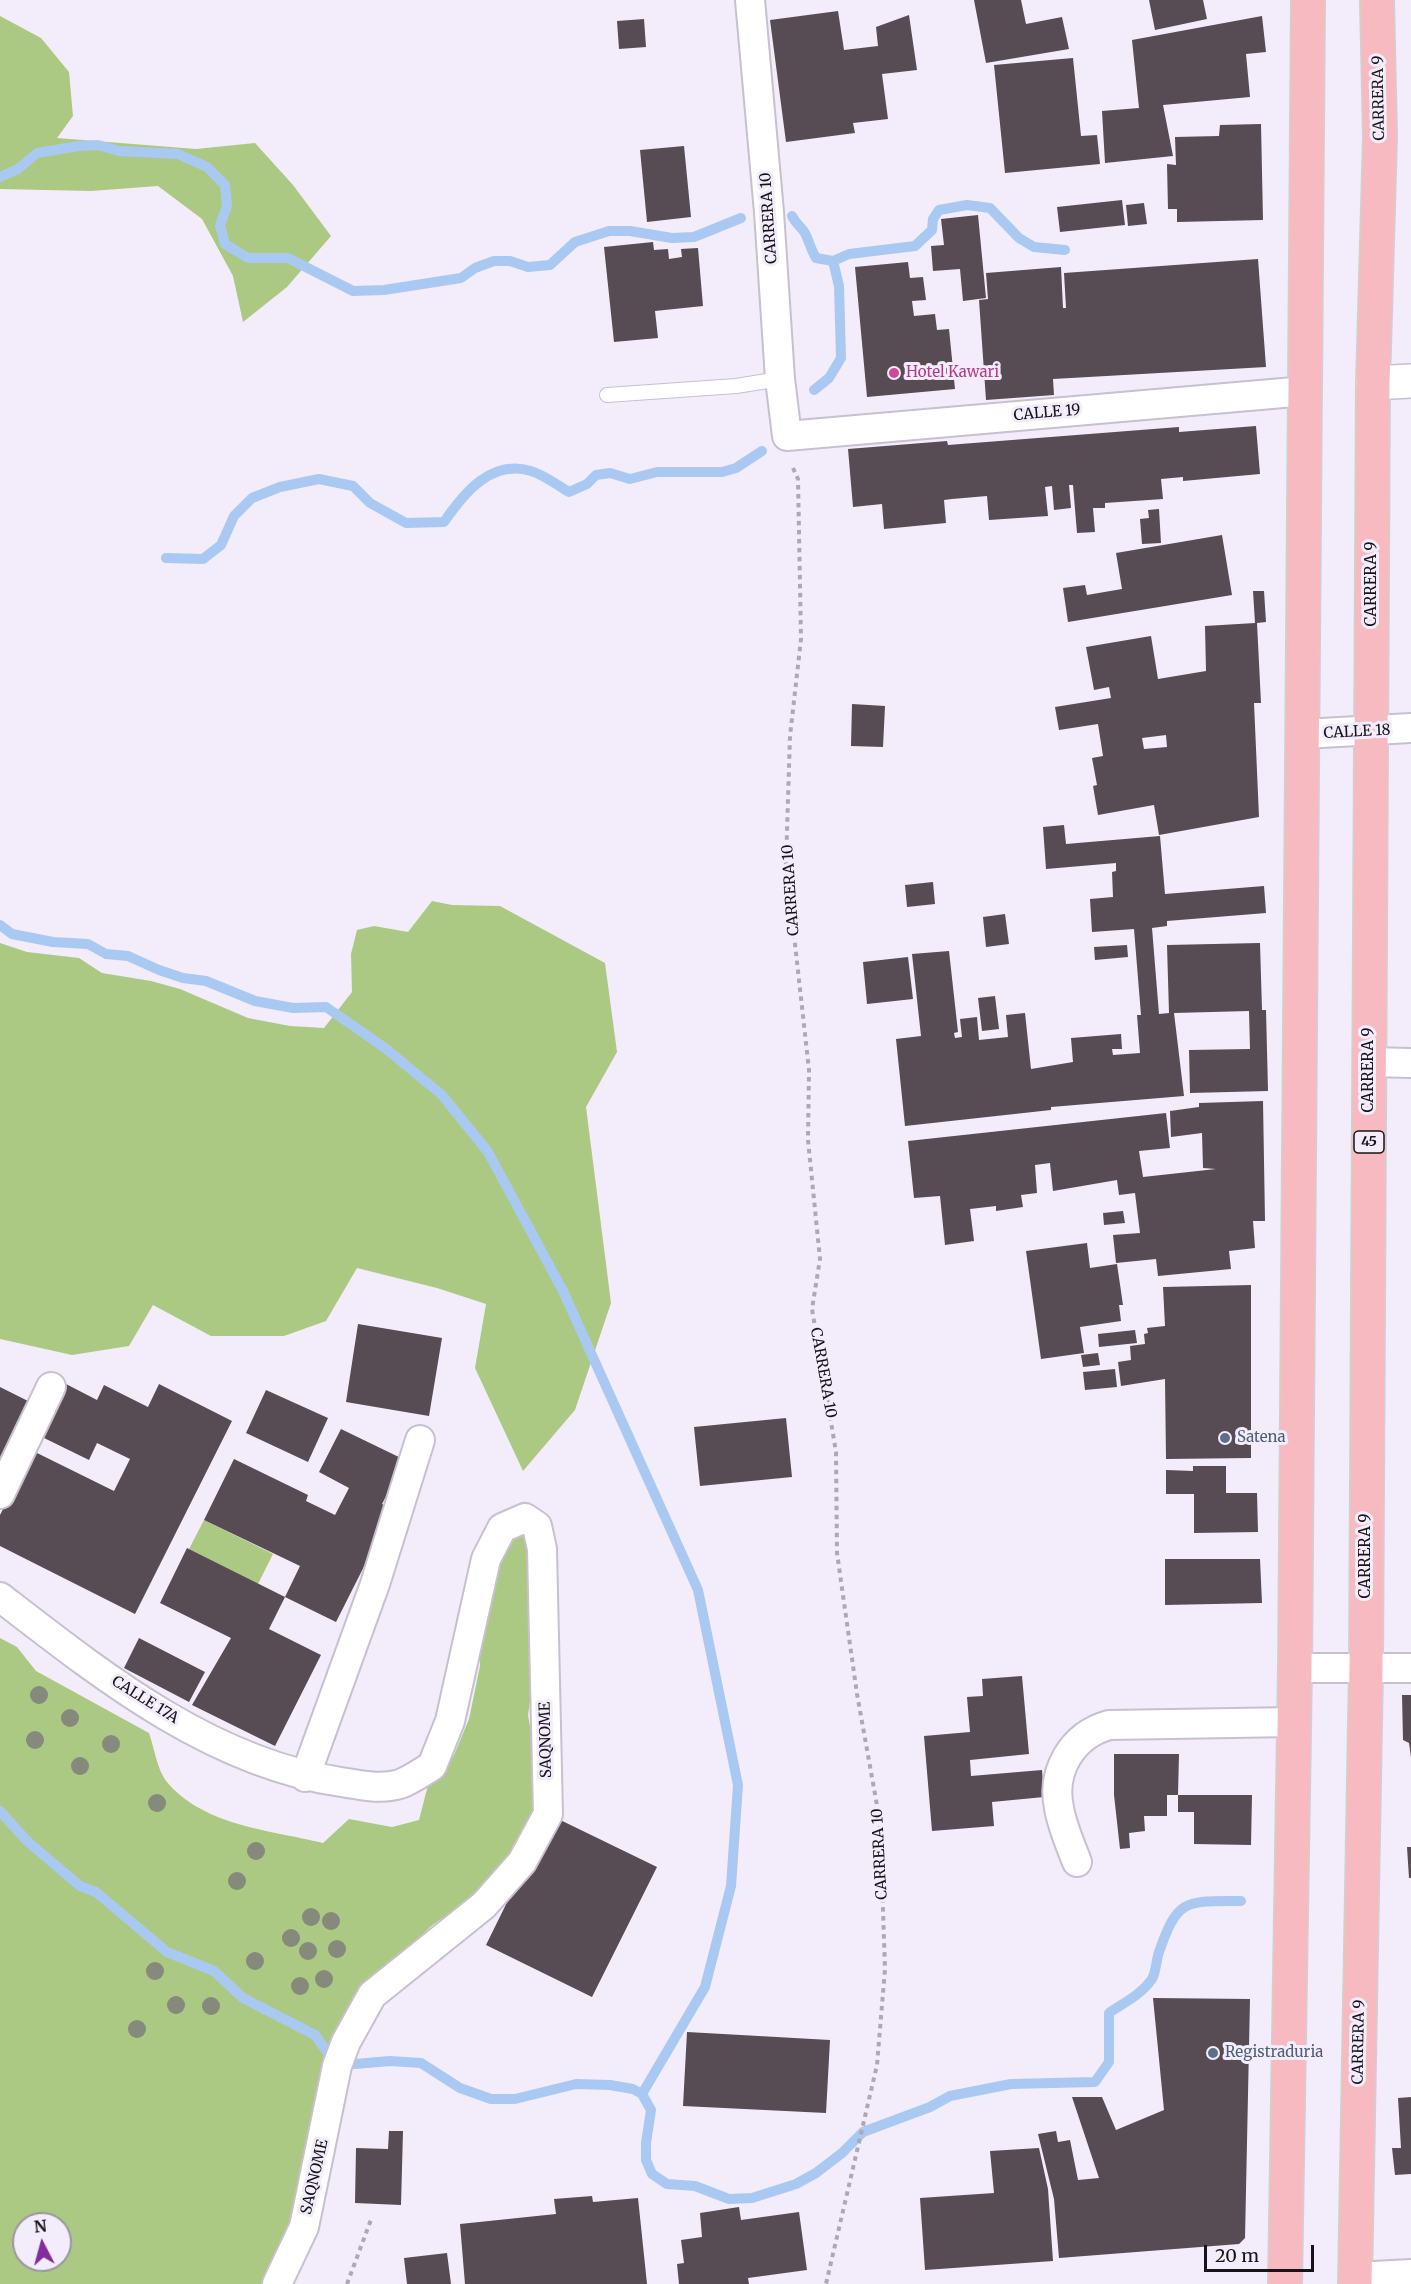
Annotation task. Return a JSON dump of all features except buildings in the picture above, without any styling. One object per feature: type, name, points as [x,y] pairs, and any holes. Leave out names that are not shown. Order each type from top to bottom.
[{"type":"highway","points":[[1285,2284],[1295,1668],[1308,0]]},
{"type":"highway","name":"CARRERA 9","points":[[1355,2281],[1366,1668],[1373,383],[1380,137],[1377,0]]},
{"type":"street","name":"CARRERA 10","points":[[750,0],[780,379],[787,436]]},
{"type":"street","points":[[1373,383],[1411,381]]},
{"type":"street","name":"CALLE 19","points":[[787,436],[1306,391]]},
{"type":"street","name":"CALLE 18","points":[[1303,734],[1372,732],[1411,728]]},
{"type":"street","points":[[1369,1062],[1411,1063]]},
{"type":"street","points":[[0,1494],[51,1387]]},
{"type":"street","points":[[305,1777],[375,1584],[420,1440]]},
{"type":"street","name":"SAQNOME","points":[[277,2284],[304,2227],[341,2054],[372,1995],[492,1896],[522,1862],[548,1814],[542,1550],[537,1526],[525,1518],[502,1528],[486,1559],[450,1721],[432,1766],[399,1784],[371,1787],[305,1777]]},
{"type":"street","name":"CALLE 17A","points":[[0,1597],[77,1657],[163,1713],[261,1764],[305,1777]]},
{"type":"street","points":[[1295,1668],[1411,1668]]},
{"type":"street","points":[[1077,1862],[1059,1809],[1057,1791],[1066,1758],[1077,1740],[1093,1730],[1109,1725],[1294,1722]]},
{"type":"street","points":[[1355,2281],[1411,2274]]},
{"type":"lane","points":[[607,395],[736,386],[780,379]]},
{"type":"path","name":"CARRERA 10","points":[[791,464],[798,479],[801,639],[790,736],[786,863],[809,1070],[807,1140],[820,1259],[812,1309],[836,1452],[837,1553],[857,1694],[880,1822],[885,1969],[877,2065],[825,2284]]},
{"type":"path","points":[[347,2284],[372,2217]]},
{"type":"green space","points":[[0,16],[41,38],[69,72],[73,116],[57,138],[196,149],[255,143],[293,185],[331,236],[287,287],[243,322],[233,276],[202,219],[158,186],[91,191],[0,189]]},
{"type":"green space","points":[[432,901],[452,905],[500,906],[605,963],[617,1052],[586,1107],[611,1303],[575,1410],[523,1471],[475,1368],[486,1304],[437,1288],[357,1268],[326,1321],[284,1336],[211,1336],[153,1305],[129,1346],[72,1355],[0,1339],[0,943],[27,952],[79,958],[102,973],[151,981],[180,989],[248,1018],[290,1026],[324,1028],[352,992],[351,954],[357,930],[374,926],[408,932]]},
{"type":"green space","points":[[204,1520],[273,1554],[258,1584],[189,1549]]},
{"type":"green space","points":[[514,1532],[529,1534],[534,1678],[528,1715],[534,1749],[536,1803],[524,1835],[483,1889],[430,1927],[359,1998],[294,2218],[267,2284],[0,2284],[0,1638],[17,1647],[36,1671],[149,1733],[158,1764],[166,1781],[181,1796],[199,1808],[238,1824],[323,1843],[349,1819],[392,1827],[419,1820],[428,1785],[439,1776],[454,1755],[469,1719],[480,1666],[480,1636],[498,1546]]},
{"type":"waterway","points":[[0,177],[18,169],[37,153],[79,146],[98,145],[119,151],[178,154],[207,167],[225,185],[227,206],[220,225],[225,244],[248,258],[288,258],[353,291],[384,290],[461,278],[475,268],[494,261],[510,261],[528,267],[550,265],[575,242],[609,231],[630,231],[672,238],[694,237],[741,218]]},
{"type":"waterway","points":[[792,216],[805,233],[816,258],[833,261],[849,254],[915,246],[932,230],[933,219],[939,210],[967,205],[990,208],[1019,238],[1034,247],[1065,250]]},
{"type":"waterway","points":[[814,390],[829,378],[841,358],[839,286],[833,261]]},
{"type":"waterway","points":[[166,558],[203,559],[221,545],[234,516],[252,498],[280,487],[319,479],[353,486],[370,503],[406,523],[444,522],[460,500],[480,481],[503,470],[531,471],[569,492],[587,484],[596,475],[610,473],[630,479],[657,472],[722,472],[736,468],[762,451]]},
{"type":"waterway","points":[[0,925],[12,934],[53,942],[88,944],[106,954],[128,956],[159,970],[183,978],[206,981],[255,1001],[293,1008],[326,1007],[385,1048],[442,1095],[488,1152],[563,1291],[698,1590],[738,1785],[731,1886],[705,1987],[642,2094]]},
{"type":"waterway","points":[[0,1811],[27,1841],[80,1886],[96,1892],[167,1952],[214,1971],[243,1998],[315,2035],[328,2053],[355,2064],[390,2061],[421,2063],[460,2088],[491,2099],[515,2099],[576,2084],[610,2085],[633,2089],[642,2094],[651,2110],[646,2160],[652,2174],[667,2184],[695,2186],[729,2199],[752,2198],[796,2184],[816,2173],[842,2153],[863,2132],[930,2107],[950,2096],[1011,2084],[1095,2082],[1109,2062],[1109,2013],[1148,1985],[1166,1934],[1179,1912],[1195,1903],[1241,1901]]},
{"type":"place","name":"Hotel Kawari","points":[[894,373]]},
{"type":"place","name":"Satena","points":[[1225,1438]]},
{"type":"place","name":"Registraduria","points":[[1213,2053]]}]
